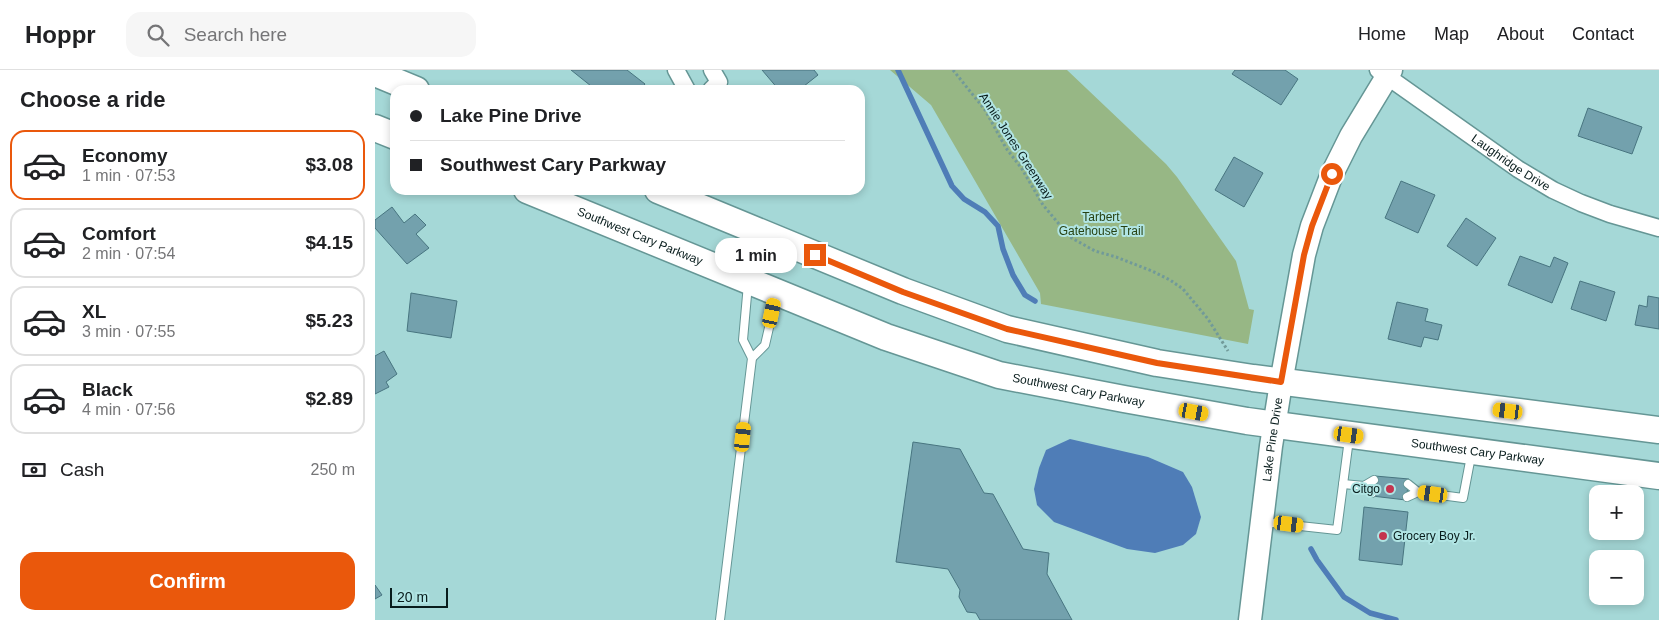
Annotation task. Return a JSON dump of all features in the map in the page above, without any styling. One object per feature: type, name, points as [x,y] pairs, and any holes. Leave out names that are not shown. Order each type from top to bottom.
[{"type":"main road","points":[[375,73],[404,85]]},
{"type":"main road","points":[[375,128],[390,134]]},
{"type":"main road","name":"Southwest Cary Parkway","points":[[539,195],[886,337],[999,374],[1124,400],[1275,425],[1659,476]]},
{"type":"main road","points":[[670,195],[903,292],[1007,329],[1157,363],[1281,382],[1659,430]]},
{"type":"street","points":[[676,70],[684,85]]},
{"type":"street","points":[[712,70],[719,82],[716,85]]},
{"type":"street","name":"Laughridge Drive","points":[[1385,72],[1518,169],[1553,190],[1610,214],[1659,228]]},
{"type":"street","name":"Lake Pine Drive","points":[[1250,620],[1281,382],[1304,255],[1312,226],[1332,174],[1385,72]]},
{"type":"lane","points":[[720,620],[752,358],[743,340],[748,280]]},
{"type":"lane","points":[[752,358],[765,344],[777,292]]},
{"type":"lane","points":[[1262,521],[1337,530],[1349,435]]},
{"type":"lane","points":[[1408,484],[1418,492],[1463,498],[1472,451]]},
{"type":"lane","points":[[1364,486],[1374,480]]},
{"type":"lane","points":[[1343,484],[1364,486],[1372,493]]},
{"type":"lane","points":[[1407,497],[1418,492]]},
{"type":"path","name":"Annie Jones Greenway","points":[[953,70],[985,110],[1006,148],[1022,169],[1043,205],[1070,237],[1095,251],[1152,271],[1183,289],[1208,319],[1228,352]]},
{"type":"green space","name":"Tarbert Gatehouse Trail","points":[[890,70],[1067,70],[1166,164],[1236,261],[1249,309],[1254,310],[1248,344],[1041,304],[1040,293],[931,105]]},
{"type":"water","points":[[1070,439],[1148,457],[1183,472],[1192,487],[1201,517],[1196,534],[1183,545],[1155,553],[1127,549],[1054,522],[1037,505],[1034,489],[1046,450]]},
{"type":"building","points":[[571,70],[627,70],[645,84],[644,85],[590,85]]},
{"type":"building","points":[[762,70],[814,70],[818,75],[805,85],[775,85]]},
{"type":"building","points":[[1235,70],[1285,70],[1298,79],[1281,105],[1232,74]]},
{"type":"building","points":[[1588,108],[1642,127],[1632,154],[1578,136]]},
{"type":"building","points":[[1234,157],[1263,173],[1244,207],[1215,190]]},
{"type":"building","points":[[1401,181],[1435,195],[1418,233],[1385,218]]},
{"type":"building","points":[[392,207],[404,223],[415,214],[426,225],[416,234],[429,248],[407,264],[375,228],[375,220]]},
{"type":"building","points":[[1466,218],[1496,238],[1477,266],[1447,246]]},
{"type":"building","points":[[1520,256],[1550,267],[1554,257],[1568,263],[1552,303],[1508,285]]},
{"type":"building","points":[[1580,281],[1615,292],[1606,321],[1571,309]]},
{"type":"building","points":[[411,293],[457,301],[451,338],[407,331]]},
{"type":"building","points":[[1648,296],[1659,298],[1659,329],[1635,325],[1639,305],[1647,307]]},
{"type":"building","points":[[1397,302],[1428,309],[1425,321],[1442,325],[1438,340],[1424,337],[1421,347],[1388,339]]},
{"type":"building","points":[[384,351],[397,374],[386,382],[389,387],[375,394],[375,356]]},
{"type":"building","points":[[913,442],[960,449],[984,493],[993,494],[1023,549],[1049,553],[1047,574],[1072,620],[980,620],[976,613],[967,612],[959,597],[960,590],[948,569],[896,562]]},
{"type":"building","name":"Citgo","points":[[1375,476],[1409,479],[1406,500],[1372,496]]},
{"type":"building","name":"Grocery Boy Jr.","points":[[1364,507],[1408,512],[1402,565],[1359,560]]},
{"type":"building","points":[[375,585],[382,595],[375,599]]},
{"type":"waterway","points":[[898,70],[952,186],[964,199],[985,212],[998,226],[1003,249],[1013,275],[1025,295],[1035,301]]},
{"type":"waterway","points":[[1311,549],[1344,597],[1370,613],[1396,620]]},
{"type":"place","name":"Citgo","points":[[1390,489]]},
{"type":"place","name":"Grocery Boy Jr.","points":[[1383,536]]},
{"type":"route","points":[[815,255],[903,292],[1007,329],[1157,363],[1281,382],[1304,255],[1312,226],[1332,174]]}]
